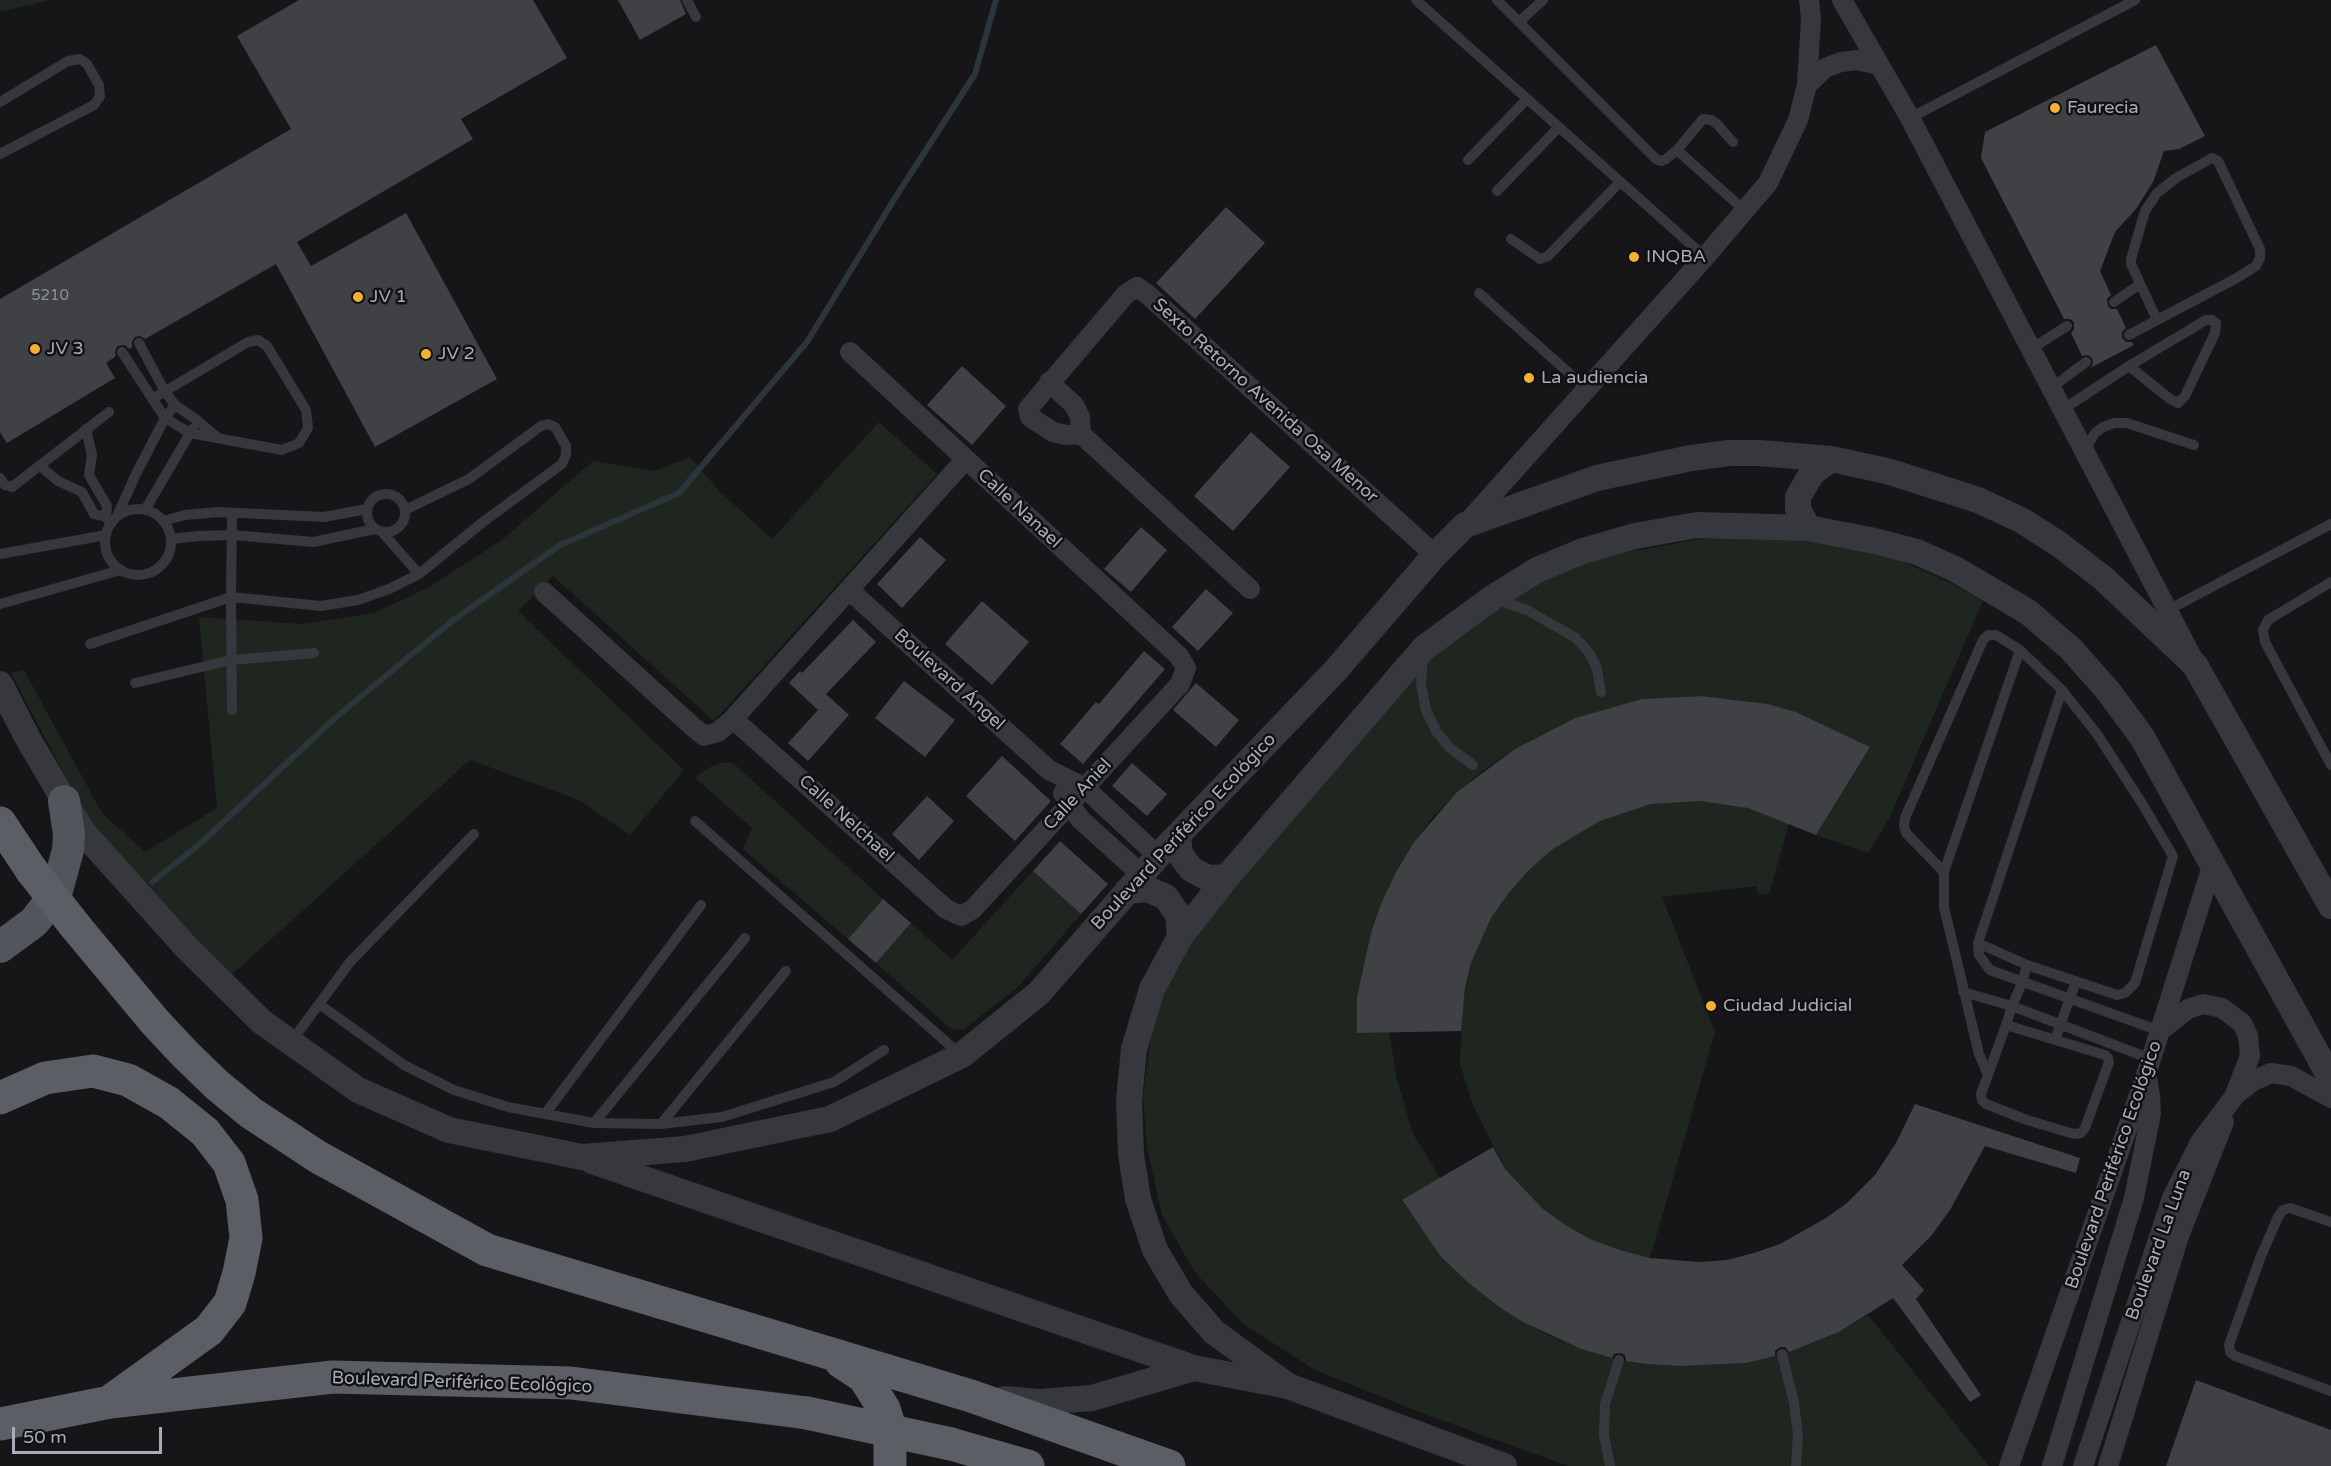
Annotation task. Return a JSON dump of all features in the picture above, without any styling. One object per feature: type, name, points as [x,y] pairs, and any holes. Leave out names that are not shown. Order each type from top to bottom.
[{"type":"highway","points":[[0,823],[32,871],[155,1022],[193,1062],[251,1113],[318,1157],[487,1250],[971,1396],[1169,1466]]},
{"type":"highway","points":[[0,1098],[45,1078],[93,1071],[128,1080],[169,1103],[206,1132],[229,1163],[242,1200],[246,1238],[230,1303],[208,1330],[110,1402]]},
{"type":"highway","points":[[830,1355],[864,1377],[881,1403],[890,1428],[890,1466]]},
{"type":"highway","name":"Boulevard Periférico Ecológico","points":[[1,1424],[110,1402],[333,1377],[571,1383],[807,1413],[951,1444],[1028,1466]]},
{"type":"main road","points":[[0,947],[34,922],[56,894],[68,850],[69,834],[64,801]]},
{"type":"street","points":[[1465,525],[1705,257],[1768,183],[1798,120],[1807,85],[1811,18],[1809,0]]},
{"type":"street","points":[[1842,0],[1910,118],[2195,665]]},
{"type":"street","points":[[1807,85],[1825,68],[1841,62],[1857,60],[1879,65]]},
{"type":"street","name":"Sexto Retorno Avenida Osa Menor","points":[[1081,434],[1066,435],[1053,432],[1030,417],[1028,409],[1126,294],[1137,287],[1436,555]]},
{"type":"street","name":"Calle Nanael","points":[[850,352],[1179,656],[1186,668]]},
{"type":"street","points":[[1049,382],[1074,405],[1080,417],[1081,434],[1250,589]]},
{"type":"street","name":"Boulevard Periférico Ecológico","points":[[0,684],[27,737],[82,831],[186,947],[262,1022],[358,1090],[449,1130],[582,1157],[685,1149],[830,1119],[962,1055],[1039,993],[1142,874],[1335,672],[1436,555],[1465,525],[1597,478],[1691,458],[1729,453],[1759,453],[1831,459],[1887,471],[1978,500],[2023,521],[2060,544],[2103,578],[2195,665],[2331,906]]},
{"type":"street","points":[[1809,528],[1798,509],[1798,497],[1804,483],[1812,473],[1831,459]]},
{"type":"street","points":[[544,592],[704,736],[718,732],[733,719],[965,460]]},
{"type":"street","points":[[1288,1386],[1214,1332],[1181,1294],[1155,1250],[1138,1199],[1131,1154],[1129,1100],[1134,1050],[1152,989],[1180,937],[1227,877],[1424,648],[1492,597],[1537,570],[1583,551],[1635,536],[1696,525],[1809,528],[1917,552],[1955,569],[2028,612],[2071,649],[2109,692],[2136,728],[2331,1079]]},
{"type":"street","name":"Boulevard Ángel","points":[[849,590],[1049,770],[1084,788],[1142,874]]},
{"type":"street","points":[[2135,609],[2150,612],[2168,610]]},
{"type":"street","name":"Calle Aniel","points":[[961,916],[973,909],[1180,684],[1186,668]]},
{"type":"street","name":"Calle Nelchael","points":[[733,719],[946,909],[961,916]]},
{"type":"street","name":"Boulevard Ángel","points":[[1049,770],[1080,819],[1142,874]]},
{"type":"street","points":[[1178,835],[1180,854],[1191,869],[1208,878],[1227,877]]},
{"type":"street","name":"Boulevard Periférico Ecológico","points":[[2009,1466],[2149,1067],[2213,863]]},
{"type":"street","points":[[1142,874],[1147,889],[1166,897],[1178,915],[1180,937]]},
{"type":"street","name":"Boulevard La Luna","points":[[2083,1466],[2172,1198],[2200,1142],[2234,1097],[2250,1056],[2248,1036],[2242,1023],[2222,1008],[2203,1004],[2188,1009],[2160,1031]]},
{"type":"street","name":"Boulevard La Luna","points":[[2053,1463],[2134,1198],[2151,1114],[2149,1067]]},
{"type":"street","points":[[2108,1466],[2179,1236],[2234,1097],[2253,1081],[2271,1073],[2291,1076],[2331,1098]]},
{"type":"street","points":[[582,1157],[1194,1368],[1288,1386],[1504,1466]]},
{"type":"street","points":[[971,1396],[1040,1402],[1092,1398],[1194,1368]]},
{"type":"lane","points":[[687,0],[696,17]]},
{"type":"lane","points":[[1416,0],[1705,257]]},
{"type":"lane","points":[[1497,0],[1656,159],[1661,161],[1666,159],[1677,150],[1703,119],[1717,124],[1733,142]]},
{"type":"lane","points":[[1519,22],[1543,0]]},
{"type":"lane","points":[[1910,118],[2135,0]]},
{"type":"lane","points":[[0,102],[68,61],[80,59],[87,64],[99,86],[100,96],[94,105],[0,154]]},
{"type":"lane","points":[[1468,160],[1526,100]]},
{"type":"lane","points":[[1497,191],[1558,128]]},
{"type":"lane","points":[[1677,150],[1744,210]]},
{"type":"lane","points":[[2129,335],[2235,279],[2256,266],[2260,258],[2260,249],[2218,161],[2212,158],[2176,178],[2150,200],[2145,211],[2131,259],[2133,269],[2157,320]]},
{"type":"lane","points":[[1511,239],[1540,259],[1548,256],[1620,182]]},
{"type":"lane","points":[[2114,302],[2140,284]]},
{"type":"lane","points":[[1479,293],[1587,389]]},
{"type":"lane","points":[[2062,410],[2128,366],[2206,320],[2212,320],[2216,324],[2215,333],[2185,396],[2178,403],[2128,366]]},
{"type":"lane","points":[[2031,349],[2067,326]]},
{"type":"lane","points":[[122,352],[152,399],[165,418],[190,433],[282,450],[291,447],[304,436],[308,428],[306,411],[267,346],[258,340],[248,342],[152,399]]},
{"type":"lane","points":[[139,343],[164,390],[175,405],[217,437]]},
{"type":"lane","points":[[2051,388],[2086,362]]},
{"type":"lane","points":[[40,466],[58,481],[82,492],[94,514],[111,520],[125,512],[145,510],[155,514],[163,521],[171,539],[166,559],[150,573],[140,575],[121,570],[113,564],[108,555],[106,535],[111,520],[165,418],[175,405]]},
{"type":"lane","points":[[0,478],[5,485],[12,487],[109,412]]},
{"type":"lane","points":[[145,510],[197,420]]},
{"type":"lane","points":[[2084,451],[2095,433],[2114,423],[2127,423],[2194,445]]},
{"type":"lane","points":[[90,644],[231,597],[321,606],[358,600],[389,589],[419,574],[483,522],[562,464],[566,455],[566,446],[555,427],[548,424],[541,426],[469,479],[405,510]]},
{"type":"lane","points":[[86,429],[92,455],[89,475],[107,506],[111,520]]},
{"type":"lane","points":[[72,486],[89,475]]},
{"type":"lane","points":[[163,521],[185,515],[232,513],[324,517],[367,509],[376,497],[390,494],[397,497],[405,510],[405,518],[396,530],[313,542],[233,535],[171,539]]},
{"type":"lane","points":[[367,509],[370,524],[419,574]]},
{"type":"lane","points":[[232,513],[232,710]]},
{"type":"lane","points":[[2168,610],[2331,524]]},
{"type":"lane","points":[[0,554],[106,535]]},
{"type":"lane","points":[[0,604],[121,570]]},
{"type":"lane","points":[[2331,582],[2268,620],[2263,630],[2265,642],[2331,765]]},
{"type":"lane","points":[[1492,597],[1527,610],[1576,638],[1590,654],[1597,669],[1601,692]]},
{"type":"lane","points":[[1944,872],[1906,833],[1905,818],[1983,640],[1988,635],[1996,635],[2020,650],[2062,690],[2097,734],[2173,856],[2135,983],[2125,993],[2117,995],[2027,965],[1978,943]]},
{"type":"lane","points":[[1424,648],[1421,684],[1426,710],[1436,731],[1449,747],[1473,765]]},
{"type":"lane","points":[[1988,1075],[1979,1054],[1944,907],[1944,872],[2020,650]]},
{"type":"lane","points":[[135,683],[231,660],[314,653]]},
{"type":"lane","points":[[2062,690],[1978,943],[1979,955],[1990,970],[2160,1031]]},
{"type":"lane","points":[[695,821],[962,1055]]},
{"type":"lane","points":[[291,1043],[350,962],[474,834]]},
{"type":"lane","points":[[545,1114],[701,905]]},
{"type":"lane","points":[[594,1124],[745,938]]},
{"type":"lane","points":[[2006,1025],[2108,1058],[2109,1062],[2085,1128],[2080,1133],[2074,1134],[2027,1120],[1986,1104],[1982,1100],[1981,1094],[2027,965]]},
{"type":"lane","points":[[662,1124],[786,971]]},
{"type":"lane","points":[[2055,1040],[2076,981]]},
{"type":"lane","points":[[1963,992],[2012,1006],[2061,1024],[2149,1067]]},
{"type":"lane","points":[[319,1005],[404,1065],[454,1090],[508,1107],[594,1124],[662,1124],[722,1117],[834,1082],[884,1050]]},
{"type":"lane","points":[[2331,1222],[2290,1208],[2283,1210],[2261,1256],[2229,1345],[2230,1352],[2235,1356],[2331,1391]]},
{"type":"lane","points":[[1782,1354],[1794,1403],[1798,1434],[1796,1466]]},
{"type":"lane","points":[[1610,1466],[1604,1435],[1605,1404],[1619,1360]]},
{"type":"shaded area","points":[[0,0],[51,0],[0,12]]},
{"type":"shaded area","points":[[879,422],[937,474],[714,721],[553,576],[518,611],[684,770],[630,835],[579,800],[470,760],[228,978],[93,829],[11,673],[24,670],[102,813],[145,852],[217,808],[199,617],[302,624],[374,613],[429,587],[502,540],[593,461],[655,471],[690,457],[720,492],[772,539]]},
{"type":"shaded area","points":[[1711,537],[1816,537],[1896,559],[1951,583],[1983,601],[1889,819],[1868,853],[1816,835],[1870,747],[1796,712],[1768,704],[1702,696],[1642,699],[1575,718],[1515,749],[1484,770],[1457,792],[1432,818],[1395,874],[1371,933],[1357,996],[1357,1033],[1389,1032],[1397,1079],[1413,1134],[1441,1179],[1402,1201],[1441,1257],[1502,1309],[1550,1336],[1581,1349],[1619,1360],[1681,1366],[1746,1363],[1811,1344],[1839,1332],[1868,1315],[1989,1466],[1568,1466],[1414,1410],[1315,1370],[1242,1323],[1194,1271],[1162,1215],[1147,1147],[1143,1096],[1153,1022],[1185,944],[1409,676],[1473,618],[1531,586],[1606,556]]},
{"type":"shaded area","points":[[722,763],[733,763],[883,899],[848,939],[743,849],[752,828],[695,778],[710,767]]},
{"type":"shaded area","points":[[1675,801],[1724,803],[1748,808],[1789,823],[1769,894],[1758,894],[1757,886],[1662,897],[1715,1032],[1650,1258],[1590,1239],[1564,1224],[1542,1208],[1505,1169],[1473,1105],[1460,1064],[1462,1010],[1471,963],[1491,918],[1529,870],[1553,849],[1600,821],[1651,804]]},
{"type":"shaded area","points":[[1033,871],[1081,914],[1018,987],[963,1030],[950,1028],[876,963],[911,923],[952,960]]},
{"type":"building","points":[[299,0],[533,0],[567,58],[461,119],[473,139],[297,242],[311,266],[406,213],[497,379],[375,447],[276,264],[145,339],[140,336],[135,337],[129,349],[125,345],[117,346],[116,356],[106,363],[115,378],[7,443],[0,432],[0,299],[291,129],[237,36]]},
{"type":"building","points":[[618,0],[680,0],[686,14],[640,40]]},
{"type":"building","points":[[2156,45],[2205,136],[2179,149],[2164,151],[2153,182],[2136,209],[2115,232],[2100,271],[2111,295],[2107,299],[2108,306],[2111,309],[2117,309],[2126,328],[2122,332],[2122,338],[2134,345],[2090,368],[2093,364],[2092,358],[2088,355],[2082,356],[2071,333],[2074,329],[2074,322],[2064,319],[1981,158],[1985,132]]},
{"type":"building","points":[[1226,207],[1265,243],[1195,319],[1156,283]]},
{"type":"building","points":[[962,366],[1006,406],[972,445],[927,405]]},
{"type":"building","points":[[1251,432],[1290,467],[1233,531],[1194,496]]},
{"type":"building","points":[[1141,527],[1167,550],[1131,592],[1104,569]]},
{"type":"building","points":[[920,537],[946,560],[902,608],[877,584]]},
{"type":"building","points":[[1206,589],[1233,613],[1198,651],[1172,627]]},
{"type":"building","points":[[982,601],[1029,642],[992,685],[945,644]]},
{"type":"building","points":[[853,620],[876,642],[826,694],[849,715],[808,761],[788,743],[818,710],[789,683],[800,671],[802,673]]},
{"type":"building","points":[[1144,651],[1165,669],[1083,764],[1060,744],[1096,702],[1099,704]]},
{"type":"building","points":[[904,681],[955,720],[925,757],[875,718]]},
{"type":"building","points":[[1196,683],[1239,720],[1216,747],[1173,710]]},
{"type":"building","points":[[1702,696],[1768,704],[1796,712],[1870,747],[1816,835],[1748,808],[1700,801],[1651,804],[1600,821],[1553,849],[1529,870],[1491,918],[1471,963],[1465,989],[1461,1031],[1357,1033],[1357,996],[1371,933],[1381,904],[1414,842],[1457,792],[1515,749],[1575,718],[1642,699]]},
{"type":"building","points":[[1002,756],[1051,801],[1015,841],[966,796]]},
{"type":"building","points":[[1132,763],[1167,794],[1147,816],[1112,786]]},
{"type":"building","points":[[927,796],[954,821],[919,860],[892,834]]},
{"type":"building","points":[[1060,841],[1108,884],[1081,914],[1033,871]]},
{"type":"building","points":[[883,899],[911,923],[876,963],[848,939]]},
{"type":"building","points":[[1915,1104],[2080,1158],[2076,1173],[1985,1146],[1950,1210],[1931,1236],[1902,1265],[1924,1290],[1916,1299],[1981,1395],[1970,1402],[1893,1298],[1839,1332],[1789,1352],[1785,1347],[1780,1347],[1775,1351],[1775,1356],[1746,1363],[1681,1366],[1646,1364],[1626,1361],[1625,1355],[1621,1353],[1614,1354],[1612,1358],[1581,1349],[1523,1322],[1470,1284],[1441,1257],[1402,1200],[1493,1147],[1505,1169],[1542,1208],[1590,1239],[1650,1258],[1699,1262],[1727,1260],[1780,1244],[1826,1218],[1847,1203],[1875,1175],[1896,1143]]},
{"type":"building","points":[[2196,1380],[2331,1430],[2331,1466],[2166,1466]]},
{"type":"waterway","points":[[152,882],[201,843],[335,718],[452,621],[560,545],[679,493],[807,342],[895,198],[975,74],[996,0]]},
{"type":"place","name":"Faurecia","points":[[2055,108]]},
{"type":"place","name":"INQBA","points":[[1634,257]]},
{"type":"place","name":"JV 1","points":[[358,297]]},
{"type":"place","name":"JV 3","points":[[35,349]]},
{"type":"place","name":"JV 2","points":[[426,354]]},
{"type":"place","name":"La audiencia","points":[[1529,378]]},
{"type":"place","name":"Ciudad Judicial","points":[[1711,1006]]}]
